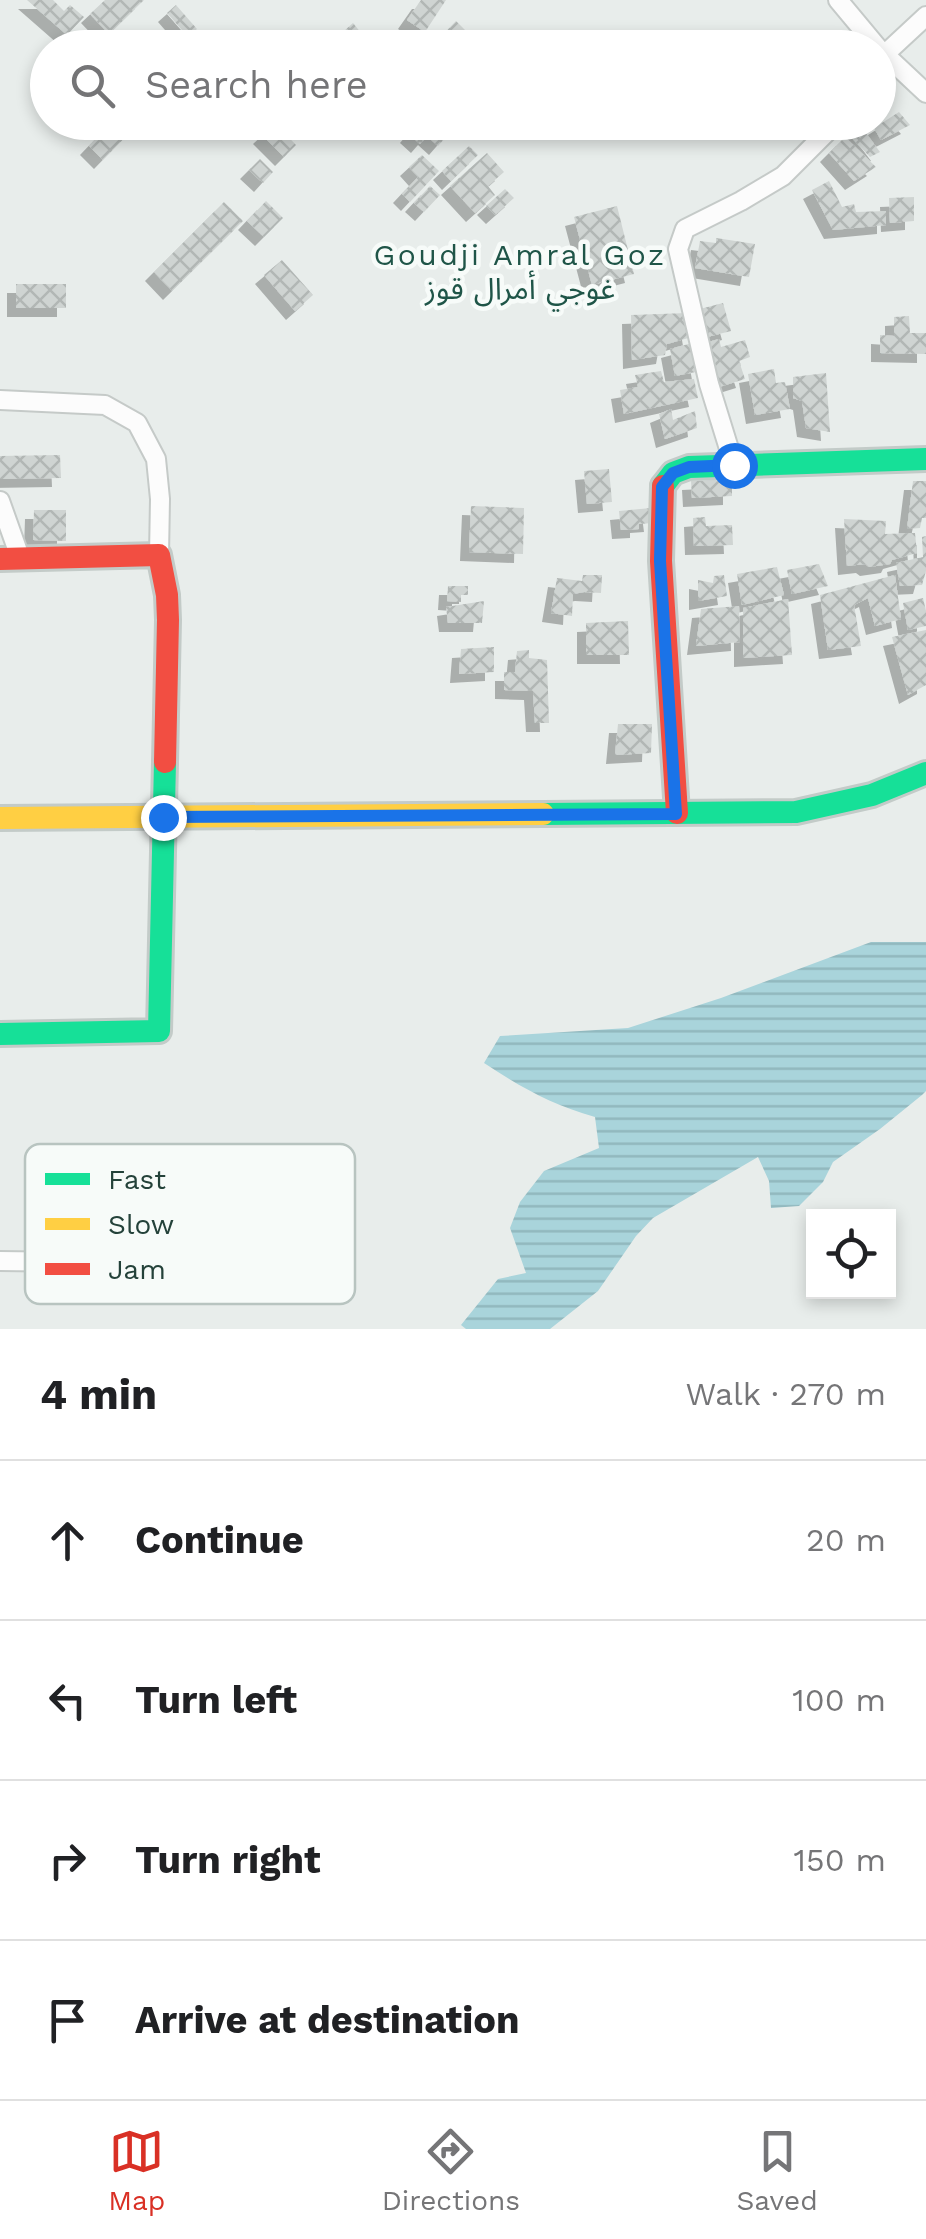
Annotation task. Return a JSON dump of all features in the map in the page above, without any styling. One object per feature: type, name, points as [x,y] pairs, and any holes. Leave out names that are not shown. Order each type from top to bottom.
[{"type":"street","points":[[838,0],[861,30]]},
{"type":"street","points":[[896,41],[926,16]]},
{"type":"street","points":[[896,68],[926,93]]},
{"type":"street","points":[[734,465],[709,384],[678,249],[686,230],[783,176],[820,140]]},
{"type":"street","points":[[0,400],[104,405],[137,422],[156,459],[159,556],[168,620],[159,1031],[0,1034]]},
{"type":"street","points":[[676,814],[660,561],[662,487],[673,473],[689,467],[926,459]]},
{"type":"street","points":[[0,501],[11,560],[159,556]]},
{"type":"street","points":[[0,818],[796,812],[872,794],[926,773]]},
{"type":"street","points":[[0,1261],[25,1261]]},
{"type":"water","points":[[871,942],[926,942],[926,1091],[922,1095],[833,1162],[823,1182],[799,1206],[771,1208],[769,1181],[758,1157],[653,1218],[598,1291],[550,1329],[466,1329],[461,1325],[498,1279],[526,1273],[510,1228],[520,1202],[544,1171],[599,1148],[595,1117],[538,1095],[484,1063],[500,1036],[628,1028]]},
{"type":"building","points":[[27,0],[53,0],[64,11],[70,5],[84,17],[72,30],[61,30]]},
{"type":"building","points":[[105,0],[144,0],[113,30],[105,30],[90,14]]},
{"type":"building","points":[[421,0],[446,0],[426,30],[407,20]]},
{"type":"building","points":[[176,5],[197,29],[182,30],[167,13]]},
{"type":"building","points":[[456,21],[465,30],[447,30]]},
{"type":"building","points":[[899,112],[910,125],[896,132]]},
{"type":"building","points":[[95,140],[122,140],[103,160],[89,146]]},
{"type":"building","points":[[267,140],[291,140],[296,145],[284,157]]},
{"type":"building","points":[[842,140],[848,140],[876,167],[854,181],[829,153]]},
{"type":"building","points":[[854,140],[871,140],[880,152],[870,157]]},
{"type":"building","points":[[469,146],[478,155],[451,181],[442,171]]},
{"type":"building","points":[[487,153],[504,172],[488,186],[495,195],[475,213],[450,186]]},
{"type":"building","points":[[422,155],[439,171],[410,202],[402,194],[418,177],[409,167]]},
{"type":"building","points":[[260,159],[273,172],[263,183],[249,170]]},
{"type":"building","points":[[829,181],[842,207],[854,204],[856,212],[886,211],[886,225],[833,230],[812,190]]},
{"type":"building","points":[[430,186],[440,195],[424,212],[414,203]]},
{"type":"building","points":[[505,189],[514,198],[495,215],[486,206]]},
{"type":"building","points":[[914,197],[914,221],[890,223],[889,198]]},
{"type":"building","points":[[266,201],[283,218],[264,237],[247,221]]},
{"type":"building","points":[[224,202],[243,221],[172,291],[154,272]]},
{"type":"building","points":[[617,206],[634,274],[592,285],[574,217]]},
{"type":"building","points":[[716,238],[755,244],[749,277],[695,268],[700,241],[716,243]]},
{"type":"building","points":[[282,260],[313,295],[295,311],[264,275]]},
{"type":"building","points":[[16,284],[66,284],[66,308],[16,308]]},
{"type":"building","points":[[723,303],[731,331],[703,338],[696,310]]},
{"type":"building","points":[[688,313],[692,337],[667,344],[665,355],[632,360],[631,315]]},
{"type":"building","points":[[909,316],[910,333],[926,333],[926,354],[880,353],[880,335],[894,336],[894,317]]},
{"type":"building","points":[[719,339],[721,347],[745,340],[750,357],[739,361],[745,379],[719,387],[705,343]]},
{"type":"building","points":[[696,342],[701,371],[675,376],[670,349]]},
{"type":"building","points":[[774,369],[776,383],[785,382],[790,409],[755,415],[748,374]]},
{"type":"building","points":[[661,371],[664,382],[694,379],[698,398],[624,414],[620,390],[638,387],[635,375]]},
{"type":"building","points":[[826,373],[830,432],[806,428],[802,401],[793,398],[793,377]]},
{"type":"building","points":[[671,409],[673,420],[695,411],[697,428],[665,439],[659,414]]},
{"type":"building","points":[[60,455],[61,478],[0,479],[0,456]]},
{"type":"building","points":[[609,469],[612,502],[587,504],[584,471]]},
{"type":"building","points":[[732,479],[732,496],[692,498],[691,481]]},
{"type":"building","points":[[913,481],[926,481],[926,518],[922,518],[920,528],[907,529]]},
{"type":"building","points":[[471,506],[524,508],[523,554],[469,552]]},
{"type":"building","points":[[651,508],[653,523],[621,530],[619,511]]},
{"type":"building","points":[[34,510],[66,510],[66,541],[33,540]]},
{"type":"building","points":[[705,517],[706,526],[732,525],[733,545],[694,546],[693,518]]},
{"type":"building","points":[[844,519],[886,521],[885,534],[915,533],[917,553],[890,564],[847,566]]},
{"type":"building","points":[[926,536],[922,585],[900,586],[896,563],[923,557],[922,537]]},
{"type":"building","points":[[819,564],[828,586],[792,594],[787,570]]},
{"type":"building","points":[[777,567],[784,595],[742,605],[737,574]]},
{"type":"building","points":[[583,575],[602,575],[601,593],[573,594],[572,616],[551,613],[557,578],[582,581]]},
{"type":"building","points":[[724,575],[727,596],[698,601],[698,580],[713,583],[714,576]]},
{"type":"building","points":[[895,575],[901,619],[875,626],[868,598],[854,605],[861,646],[828,650],[820,595]]},
{"type":"building","points":[[448,586],[468,586],[468,595],[461,595],[461,602],[447,601]]},
{"type":"building","points":[[923,598],[926,626],[908,630],[903,603]]},
{"type":"building","points":[[788,599],[792,655],[743,658],[743,608]]},
{"type":"building","points":[[484,601],[482,623],[448,623],[446,607]]},
{"type":"building","points":[[739,606],[740,642],[696,646],[701,609]]},
{"type":"building","points":[[628,621],[629,655],[586,655],[586,623]]},
{"type":"building","points":[[926,630],[926,685],[908,695],[892,637]]},
{"type":"building","points":[[494,647],[494,672],[459,674],[461,649]]},
{"type":"building","points":[[529,650],[529,658],[547,660],[549,723],[535,723],[533,691],[504,690],[504,672],[515,672],[517,651]]},
{"type":"building","points":[[618,724],[652,724],[651,753],[615,755]]},
{"type":"traffic: fast","points":[[663,486],[673,473],[689,467],[926,459]]},
{"type":"traffic: fast","points":[[0,1034],[159,1031],[165,762]]},
{"type":"traffic: fast","points":[[543,814],[796,812],[872,795],[926,773]]},
{"type":"traffic: slow","points":[[0,818],[543,814]]},
{"type":"traffic: jam","points":[[663,486],[661,561],[677,813]]},
{"type":"traffic: jam","points":[[0,559],[159,555],[168,620],[165,762]]},
{"type":"district","name":"Goudji Amral Goz غوجي أمرال قوز","points":[[520,272]]},
{"type":"route","points":[[163,817],[676,814],[660,561],[662,487],[673,473],[689,467],[734,465]]}]
